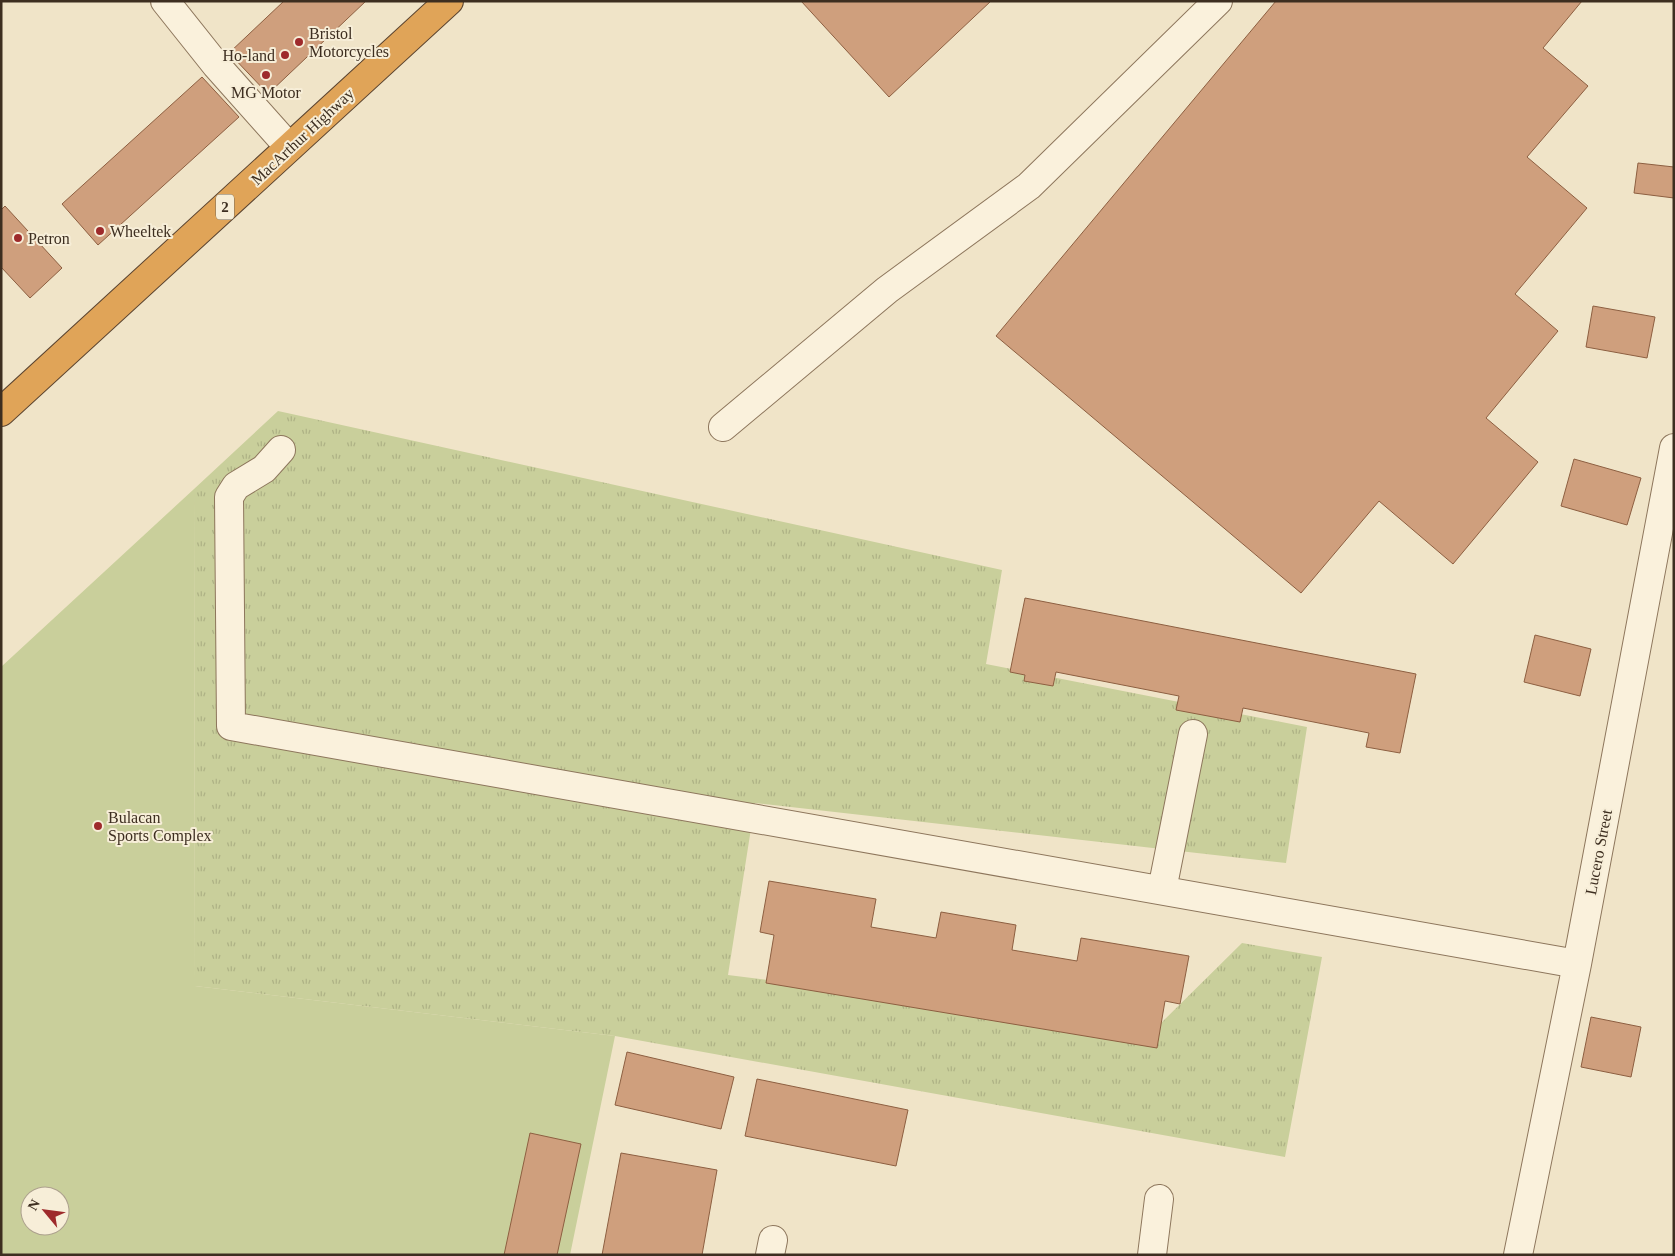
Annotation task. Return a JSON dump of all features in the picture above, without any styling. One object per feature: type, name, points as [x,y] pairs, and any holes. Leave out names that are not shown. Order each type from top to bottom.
[{"type":"highway","name":"MacArthur Highway","points":[[1,412],[449,1]]},
{"type":"street","points":[[164,1],[216,65],[289,147]]},
{"type":"street","points":[[724,427],[887,290],[1029,186],[1218,1]]},
{"type":"street","name":"Lucero Street","points":[[1518,1255],[1577,964],[1674,448]]},
{"type":"street","points":[[282,450],[264,468],[236,486],[229,497],[231,726],[1577,964]]},
{"type":"street","points":[[1162,890],[1193,734]]},
{"type":"street","points":[[1152,1255],[1160,1199]]},
{"type":"green space","points":[[278,411],[1002,570],[986,664],[1307,727],[1286,863],[755,803],[728,975],[1156,1028],[1242,943],[1322,957],[1285,1157],[615,1036],[195,986],[194,489]]},
{"type":"green space","name":"Bulacan Sports Complex","points":[[194,489],[195,986],[615,1036],[570,1255],[1,1255],[1,667]]},
{"type":"building","points":[[284,1],[366,1],[268,94],[229,53]]},
{"type":"building","points":[[801,1],[991,1],[889,97]]},
{"type":"building","points":[[1276,1],[1582,1],[1543,48],[1588,86],[1527,157],[1587,208],[1515,294],[1558,331],[1486,418],[1538,462],[1453,564],[1379,501],[1301,593],[996,336]]},
{"type":"building","points":[[202,77],[239,117],[98,245],[62,204]]},
{"type":"building","points":[[1638,163],[1674,167],[1674,198],[1634,193]]},
{"type":"building","name":"Petron","points":[[5,206],[62,268],[30,298],[1,267],[1,210]]},
{"type":"building","points":[[1593,306],[1655,317],[1647,358],[1586,347]]},
{"type":"building","points":[[1574,459],[1641,478],[1627,525],[1561,506]]},
{"type":"building","points":[[1025,598],[1416,674],[1400,753],[1366,747],[1369,733],[1243,708],[1240,722],[1176,710],[1179,696],[1056,672],[1053,686],[1024,681],[1025,675],[1010,672]]},
{"type":"building","points":[[1535,635],[1591,649],[1580,696],[1524,682]]},
{"type":"building","points":[[769,881],[876,899],[871,927],[936,938],[941,912],[1016,925],[1012,950],[1077,961],[1081,938],[1189,956],[1180,1004],[1165,1001],[1157,1048],[766,983],[774,935],[760,932]]},
{"type":"building","points":[[1591,1017],[1641,1027],[1631,1077],[1581,1067]]},
{"type":"building","points":[[627,1052],[734,1077],[721,1129],[615,1105]]},
{"type":"building","points":[[757,1079],[908,1110],[896,1166],[745,1136]]},
{"type":"building","points":[[530,1133],[581,1144],[557,1255],[504,1255]]},
{"type":"building","points":[[621,1153],[717,1170],[702,1255],[602,1255]]},
{"type":"place","name":"Bristol Motorcycles","points":[[299,42]]},
{"type":"place","name":"Ho-land","points":[[285,55]]},
{"type":"place","name":"MG Motor","points":[[266,75]]},
{"type":"place","name":"Wheeltek","points":[[100,231]]},
{"type":"place","name":"Petron","points":[[18,238]]},
{"type":"place","name":"Bulacan Sports Complex","points":[[98,826]]}]
